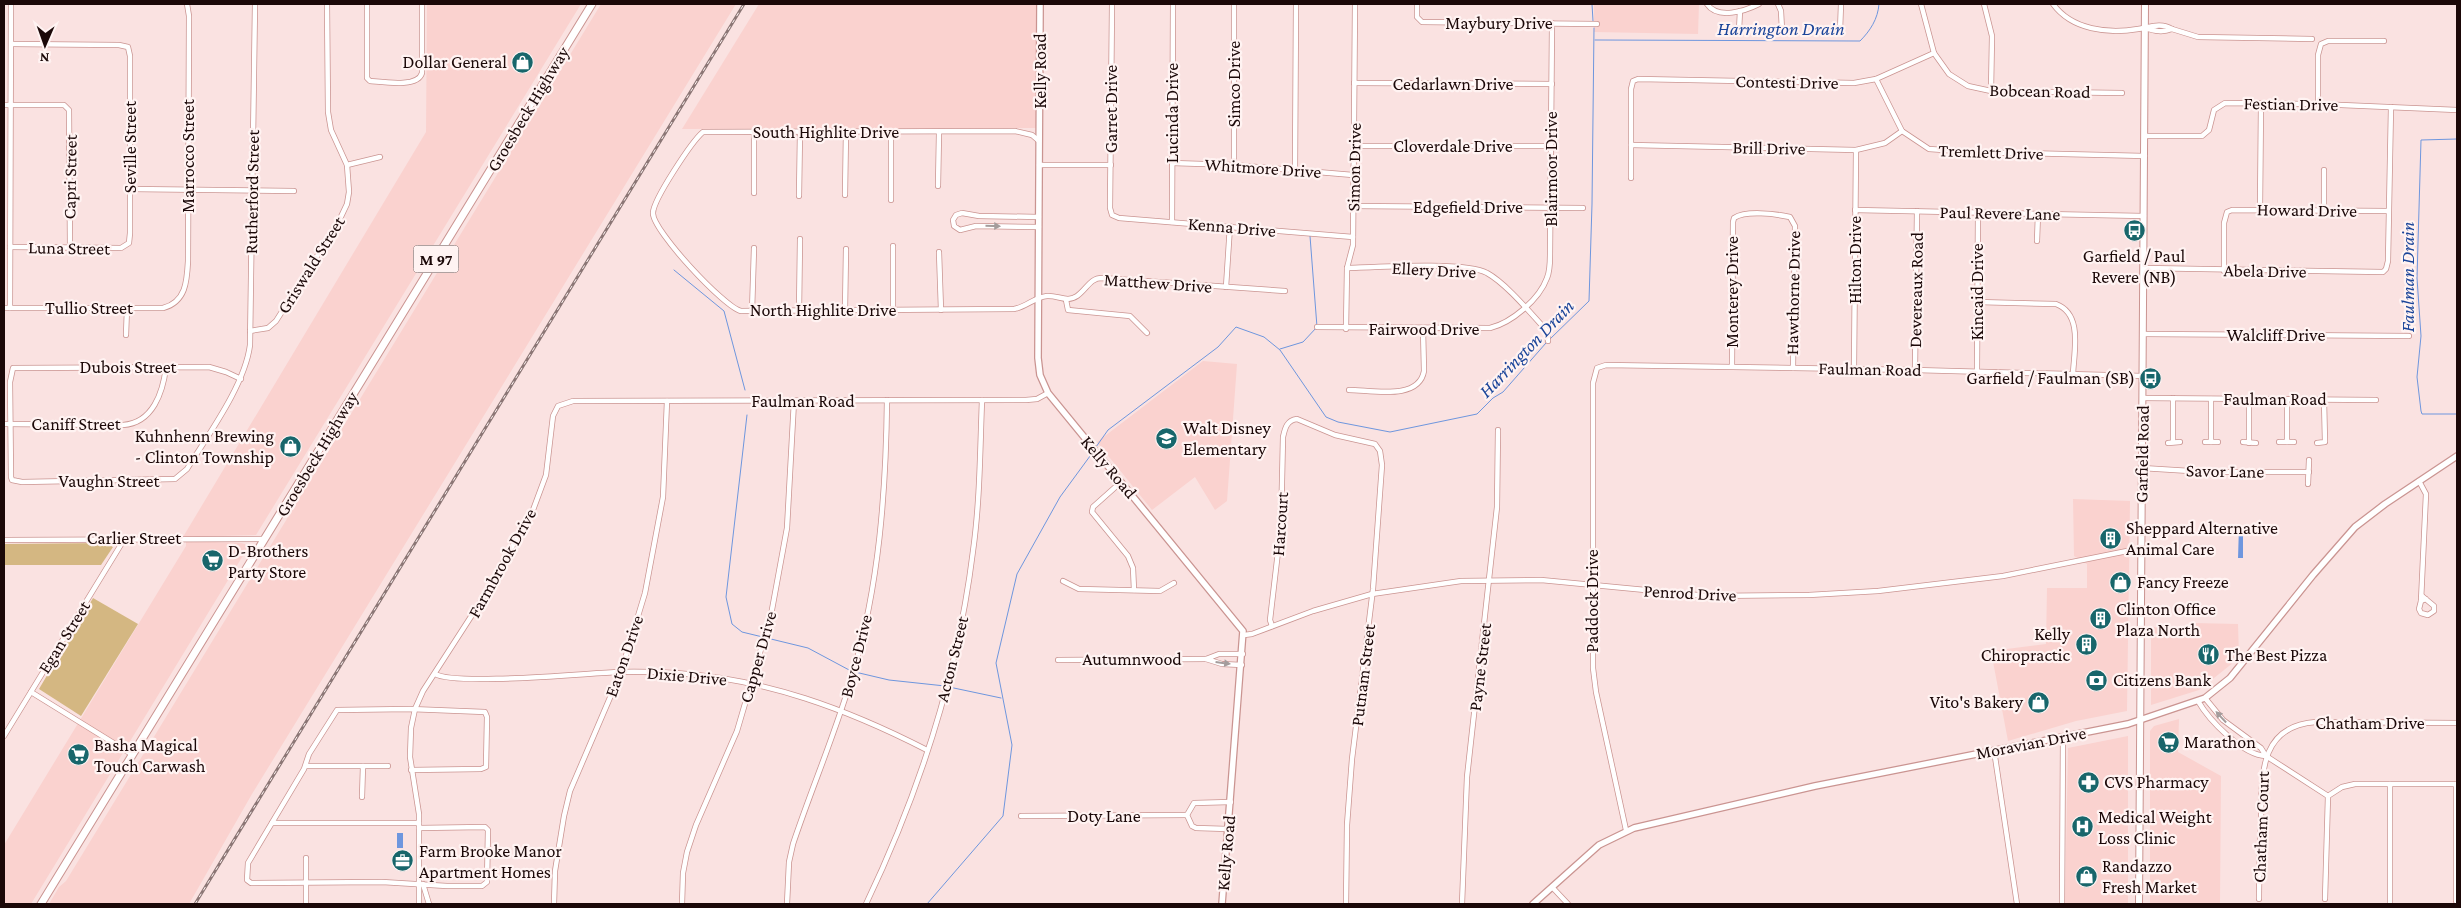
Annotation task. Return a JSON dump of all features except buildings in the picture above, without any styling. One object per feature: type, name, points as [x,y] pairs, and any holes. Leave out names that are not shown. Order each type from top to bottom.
[{"type":"main road","name":"Groesbeck Highway","points":[[41,904],[592,4]]},
{"type":"main road","name":"Garfield Road","points":[[2139,904],[2145,4]]},
{"type":"street","points":[[10,308],[11,4]]},
{"type":"street","name":"Marrocco Street","points":[[174,304],[184,293],[187,276],[189,16],[187,4]]},
{"type":"street","name":"Rutherford Street","points":[[241,379],[248,361],[250,331],[256,4]]},
{"type":"street","name":"Griswald Street","points":[[250,331],[268,328],[276,321],[338,223],[343,214],[349,192],[347,165],[331,130],[328,112],[327,4]]},
{"type":"street","points":[[367,4],[367,78],[370,81],[413,83],[421,78],[422,4]]},
{"type":"street","name":"Kelly Road","points":[[1040,4],[1038,370],[1048,393],[1239,623],[1244,635],[1222,904]]},
{"type":"street","name":"Garret Drive","points":[[1112,4],[1110,208],[1112,215]]},
{"type":"street","name":"Lucinda Drive","points":[[1172,222],[1173,4]]},
{"type":"street","name":"Simco Drive","points":[[1234,4],[1234,165]]},
{"type":"street","points":[[1295,170],[1296,4]]},
{"type":"street","name":"Simon Drive","points":[[1346,329],[1347,268],[1353,236],[1355,4]]},
{"type":"street","name":"Maybury Drive","points":[[1417,4],[1417,17],[1422,22],[1596,24]]},
{"type":"street","points":[[1707,4],[1717,12],[1740,11],[1759,4]]},
{"type":"street","points":[[1778,4],[1782,11],[1782,30]]},
{"type":"street","points":[[1840,31],[1841,4]]},
{"type":"street","name":"Bobcean Road","points":[[1921,4],[1934,53],[1944,69],[1962,83],[1980,90],[1991,91],[2122,93]]},
{"type":"street","points":[[1984,4],[1992,36],[1991,91]]},
{"type":"street","points":[[2053,4],[2063,15],[2080,25],[2106,30],[2145,28],[2166,32],[2172,29],[2198,38],[2312,39]]},
{"type":"street","points":[[1739,30],[1740,11]]},
{"type":"street","name":"Blairmoor Drive","points":[[1524,307],[1540,291],[1548,274],[1552,207],[1552,23]]},
{"type":"street","points":[[2318,104],[2318,55],[2321,44],[2328,41],[2384,41]]},
{"type":"street","name":"Seville Street","points":[[12,44],[118,45],[128,47],[130,56],[130,233],[127,246]]},
{"type":"street","name":"Contesti Drive","points":[[1631,145],[1633,81],[1642,78],[1844,83],[1876,79],[1934,53]]},
{"type":"street","name":"Tremlett Drive","points":[[1876,79],[1902,131],[1922,146],[1937,150],[2144,156]]},
{"type":"street","name":"Cedarlawn Drive","points":[[1354,83],[1552,84]]},
{"type":"street","points":[[2260,209],[2261,103]]},
{"type":"street","name":"Festian Drive","points":[[2145,136],[2202,136],[2207,133],[2212,114],[2220,105],[2261,103],[2318,104],[2457,110]]},
{"type":"street","points":[[4,105],[11,105]]},
{"type":"street","name":"Capri Street","points":[[11,105],[64,105],[68,108],[71,116],[70,247]]},
{"type":"street","points":[[2387,211],[2391,108]]},
{"type":"street","name":"South Highlite Drive","points":[[653,212],[674,171],[703,132],[939,133],[1015,131],[1032,135],[1039,142]]},
{"type":"street","name":"Brill Drive","points":[[1631,145],[1856,150],[1885,143],[1902,131]]},
{"type":"street","points":[[754,132],[754,193]]},
{"type":"street","points":[[799,196],[800,132]]},
{"type":"street","points":[[845,195],[846,132]]},
{"type":"street","points":[[891,132],[891,200]]},
{"type":"street","points":[[938,186],[939,133]]},
{"type":"street","points":[[1631,145],[1631,178]]},
{"type":"street","name":"Cloverdale Drive","points":[[1354,146],[1551,146]]},
{"type":"street","name":"Hilton Drive","points":[[1854,369],[1856,150]]},
{"type":"street","points":[[347,165],[380,157]]},
{"type":"street","name":"Whitmore Drive","points":[[1172,163],[1234,165],[1353,175]]},
{"type":"street","points":[[1039,166],[1111,165]]},
{"type":"street","points":[[2324,170],[2324,210]]},
{"type":"street","points":[[130,189],[294,191]]},
{"type":"street","name":"Edgefield Drive","points":[[1353,206],[1583,208]]},
{"type":"street","name":"Howard Drive","points":[[2224,271],[2224,223],[2227,212],[2236,209],[2387,211]]},
{"type":"street","name":"Paul Revere Lane","points":[[1855,210],[2144,216]]},
{"type":"street","name":"Devereaux Road","points":[[1915,370],[1917,211]]},
{"type":"street","name":"Abela Drive","points":[[2144,268],[2224,271],[2378,272],[2386,270],[2387,211]]},
{"type":"street","name":"North Highlite Drive","points":[[653,212],[654,221],[660,232],[690,266],[731,307],[738,310],[752,312],[799,312],[1014,309],[1025,307],[1038,298]]},
{"type":"street","points":[[1039,217],[979,216],[962,213],[956,215],[953,220],[954,226],[960,230],[976,226],[1039,227]]},
{"type":"street","name":"Kincaid Drive","points":[[1977,371],[1978,213]]},
{"type":"street","points":[[2037,241],[2038,214]]},
{"type":"street","name":"Kenna Drive","points":[[1112,215],[1119,218],[1353,236]]},
{"type":"street","name":"Monterey Drive","points":[[1732,366],[1734,218],[1742,215],[1765,215],[1786,216],[1793,219]]},
{"type":"street","name":"Hawthorne Drive","points":[[1793,219],[1795,226],[1793,368]]},
{"type":"street","points":[[1226,287],[1230,226]]},
{"type":"street","points":[[799,312],[800,238]]},
{"type":"street","name":"Luna Street","points":[[10,247],[121,248],[127,246]]},
{"type":"street","points":[[893,246],[893,310]]},
{"type":"street","points":[[752,312],[754,248]]},
{"type":"street","points":[[845,311],[846,249]]},
{"type":"street","points":[[939,252],[941,310]]},
{"type":"street","name":"Ellery Drive","points":[[1347,268],[1473,268],[1493,277],[1524,307],[1547,331],[1548,341]]},
{"type":"street","name":"Matthew Drive","points":[[1066,300],[1077,296],[1092,281],[1102,278],[1285,291]]},
{"type":"street","points":[[1038,298],[1048,296],[1066,300],[1068,310],[1130,316],[1147,332]]},
{"type":"street","points":[[1977,302],[2056,304],[2061,306],[2074,322],[2073,374]]},
{"type":"street","name":"Tullio Street","points":[[4,308],[163,308],[174,304]]},
{"type":"street","name":"Fairwood Drive","points":[[1317,327],[1346,329],[1490,328],[1506,322],[1524,307]]},
{"type":"street","points":[[126,308],[126,335]]},
{"type":"street","points":[[1348,390],[1400,390],[1417,386],[1423,377],[1424,371],[1423,329]]},
{"type":"street","name":"Walcliff Drive","points":[[2143,334],[2409,336]]},
{"type":"street","name":"Faulman Road","points":[[1597,368],[1606,365],[1732,366],[2143,376]]},
{"type":"street","name":"Caniff Street","points":[[4,424],[123,426],[133,424],[144,418],[160,395],[166,367]]},
{"type":"street","name":"Dubois Street","points":[[10,424],[10,382],[13,368],[209,367],[241,379]]},
{"type":"street","name":"Paddock Drive","points":[[1597,368],[1593,383],[1593,679],[1626,830]]},
{"type":"street","name":"Vaughn Street","points":[[10,424],[10,468],[12,480],[159,481],[175,479],[186,469],[241,379]]},
{"type":"street","name":"Faulman Road","points":[[558,406],[573,401],[1026,400],[1037,399],[1048,393]]},
{"type":"street","name":"Faulman Road","points":[[2143,398],[2376,400]]},
{"type":"street","points":[[2174,398],[2170,442],[2180,442]]},
{"type":"street","points":[[2211,399],[2211,442]]},
{"type":"street","points":[[2249,399],[2249,442]]},
{"type":"street","points":[[2287,399],[2287,442]]},
{"type":"street","name":"Boyce Drive","points":[[787,904],[789,862],[793,844],[842,710],[862,640],[878,548],[886,458],[887,400]]},
{"type":"street","name":"Acton Street","points":[[866,904],[912,796],[947,686],[966,602],[978,509],[982,400]]},
{"type":"street","points":[[2317,442],[2325,442],[2324,400]]},
{"type":"street","name":"Eaton Drive","points":[[554,904],[555,870],[570,790],[621,672],[645,593],[661,509],[667,401]]},
{"type":"street","name":"Capper Drive","points":[[682,904],[683,873],[687,852],[696,825],[726,758],[752,683],[769,623],[783,558],[787,528],[794,401]]},
{"type":"street","name":"Farmbrook Drive","points":[[429,904],[419,879],[419,826],[410,739],[415,710],[423,691],[483,598],[533,510],[546,475],[553,416],[558,406]]},
{"type":"street","name":"Putnam Street","points":[[1289,422],[1295,419],[1302,420],[1335,435],[1370,442],[1378,447],[1382,465],[1372,594],[1352,759],[1347,825],[1346,904]]},
{"type":"street","name":"Harcourt","points":[[1272,626],[1270,620],[1282,500],[1283,437],[1289,422]]},
{"type":"street","name":"Payne Street","points":[[1462,904],[1468,777],[1498,507],[1498,430]]},
{"type":"street","points":[[2205,442],[2218,442]]},
{"type":"street","points":[[2243,442],[2256,442]]},
{"type":"street","points":[[2279,442],[2294,442]]},
{"type":"street","name":"Moravian Drive","points":[[1533,904],[1599,845],[1626,830],[1815,786],[2140,721],[2205,698],[2230,678],[2347,536],[2368,517],[2457,456]]},
{"type":"street","points":[[2308,484],[2309,460]]},
{"type":"street","name":"Savor Lane","points":[[2142,468],[2206,472],[2308,472]]},
{"type":"street","points":[[1121,482],[1093,508],[1092,512],[1128,556],[1133,568],[1134,590]]},
{"type":"street","points":[[2419,482],[2426,494],[2423,599]]},
{"type":"street","name":"Carlier Street","points":[[4,540],[125,538],[265,539]]},
{"type":"street","name":"Egan Street","points":[[4,736],[125,538]]},
{"type":"street","name":"Penrod Drive","points":[[1244,635],[1313,611],[1372,594],[1437,583],[1491,579],[1541,580],[1708,596],[1759,597],[1839,594],[2003,576],[2142,548]]},
{"type":"street","points":[[1063,581],[1079,589],[1160,591],[1174,583]]},
{"type":"street","name":"Autumnwood","points":[[1206,659],[1218,654],[1243,654]]},
{"type":"street","name":"Autumnwood","points":[[1058,660],[1206,659],[1222,664],[1242,665]]},
{"type":"street","name":"Dixie Drive","points":[[435,674],[445,678],[494,678],[621,672],[695,675],[752,683],[842,710],[927,750]]},
{"type":"street","points":[[31,692],[133,754]]},
{"type":"street","points":[[2205,698],[2223,720],[2261,748],[2266,756],[2328,796]]},
{"type":"street","points":[[2198,701],[2206,713],[2234,740],[2257,756],[2266,756]]},
{"type":"street","points":[[272,823],[485,826],[488,830],[487,882],[485,885],[421,886],[389,882],[251,883],[247,880],[248,863],[306,766],[309,754],[337,710],[344,708],[481,710],[486,712],[487,763],[481,769],[412,770]]},
{"type":"street","name":"Chatham Drive","points":[[2266,756],[2286,732],[2303,723],[2457,723]]},
{"type":"street","points":[[2062,904],[2063,736]]},
{"type":"street","points":[[1994,750],[2017,904]]},
{"type":"street","name":"Chatham Court","points":[[2259,899],[2260,780],[2266,756]]},
{"type":"street","points":[[306,766],[388,766]]},
{"type":"street","points":[[362,797],[363,766]]},
{"type":"street","points":[[2328,796],[2350,784],[2457,784],[2456,902]]},
{"type":"street","points":[[2390,784],[2390,903]]},
{"type":"street","points":[[2324,899],[2328,796]]},
{"type":"street","points":[[1228,829],[1196,828],[1187,816],[1191,805],[1198,802],[1230,802]]},
{"type":"street","name":"Doty Lane","points":[[1020,816],[1187,816]]},
{"type":"street","points":[[306,858],[306,904]]},
{"type":"street","name":"Farmbrook Drive","points":[[419,904],[421,886]]},
{"type":"street","points":[[1552,887],[1568,904]]},
{"type":"shaded area","points":[[427,4],[581,4],[256,535],[183,537],[426,132]]},
{"type":"shaded area","points":[[601,4],[736,4],[252,794],[189,904],[49,904],[59,887],[66,881]]},
{"type":"shaded area","points":[[759,4],[1037,4],[1036,128],[682,129]]},
{"type":"shaded area","points":[[1594,4],[1699,4],[1698,34],[1594,32]]},
{"type":"shaded area","name":"Walt Disney Elementary","points":[[1203,361],[1237,364],[1227,501],[1215,510],[1195,477],[1152,510],[1097,442]]},
{"type":"shaded area","points":[[2073,499],[2130,501],[2127,711],[2076,721],[2008,741],[1991,651],[2046,644],[2047,588],[2087,588],[2087,564],[2074,556]]},
{"type":"shaded area","points":[[186,541],[241,543],[245,544],[247,549],[31,904],[4,904],[4,845],[186,546]]},
{"type":"shaded area","points":[[105,543],[113,547],[101,565],[4,565],[4,544]]},
{"type":"shaded area","points":[[93,598],[138,624],[81,716],[39,689]]},
{"type":"shaded area","points":[[2194,623],[2238,624],[2239,658],[2199,690],[2151,705],[2151,627],[2193,629]]},
{"type":"shaded area","points":[[2179,719],[2178,752],[2221,776],[2220,904],[2150,904],[2150,731],[2154,726]]},
{"type":"shaded area","points":[[2128,736],[2128,904],[2065,904],[2068,748]]},
{"type":"water","points":[[2239,526],[2243,526],[2243,558],[2238,558]]},
{"type":"water","points":[[397,833],[403,833],[403,848],[397,848]]},
{"type":"waterway","points":[[1592,4],[1593,21]]},
{"type":"waterway","name":"Harrington Drain","points":[[1595,40],[1860,41],[1873,24],[1879,4]]},
{"type":"waterway","name":"Harrington Drain","points":[[1549,340],[1589,301],[1594,28]]},
{"type":"waterway","name":"Faulman Drain","points":[[2457,139],[2421,140],[2417,278],[2421,336],[2417,377],[2421,411],[2422,414],[2457,414]]},
{"type":"waterway","points":[[1280,349],[1303,342],[1317,327],[1310,236]]},
{"type":"waterway","points":[[674,270],[724,311],[745,390]]},
{"type":"waterway","name":"Harrington Drain","points":[[1096,447],[1108,430],[1218,347],[1236,327],[1264,337],[1280,350],[1326,417],[1338,422],[1390,432],[1477,414],[1493,398],[1503,392],[1546,343]]},
{"type":"waterway","points":[[747,415],[726,597],[732,624],[742,632],[808,648],[851,671]]},
{"type":"waterway","name":"Harrington Drain","points":[[927,904],[1003,816],[1012,745],[996,663],[1017,574],[1060,497],[1093,452]]},
{"type":"waterway","points":[[855,672],[889,680],[945,686]]},
{"type":"waterway","points":[[949,687],[1001,698]]},
{"type":"railway","points":[[195,904],[744,4]]},
{"type":"place","name":"Dollar General","points":[[523,62]]},
{"type":"place","name":"Garfield / Paul Revere (NB)","points":[[2134,231]]},
{"type":"place","name":"Garfield / Faulman (SB)","points":[[2151,378]]},
{"type":"place","name":"Walt Disney Elementary","points":[[1167,438]]},
{"type":"place","name":"Kuhnhenn Brewing - Clinton Township","points":[[290,446]]},
{"type":"place","name":"Sheppard Alternative Animal Care","points":[[2110,538]]},
{"type":"place","name":"D-Brothers Party Store","points":[[212,561]]},
{"type":"place","name":"Fancy Freeze","points":[[2121,582]]},
{"type":"place","name":"Clinton Office Plaza North","points":[[2100,619]]},
{"type":"place","name":"Kelly Chiropractic","points":[[2086,644]]},
{"type":"place","name":"The Best Pizza","points":[[2209,655]]},
{"type":"place","name":"Citizens Bank","points":[[2097,680]]},
{"type":"place","name":"Vito's Bakery","points":[[2039,702]]},
{"type":"place","name":"Marathon","points":[[2168,742]]},
{"type":"place","name":"Basha Magical Touch Carwash","points":[[78,755]]},
{"type":"place","name":"CVS Pharmacy","points":[[2088,782]]},
{"type":"place","name":"Medical Weight Loss Clinic","points":[[2082,827]]},
{"type":"place","name":"Farm Brooke Manor Apartment Homes","points":[[403,861]]},
{"type":"place","name":"Randazzo Fresh Market","points":[[2086,876]]}]
